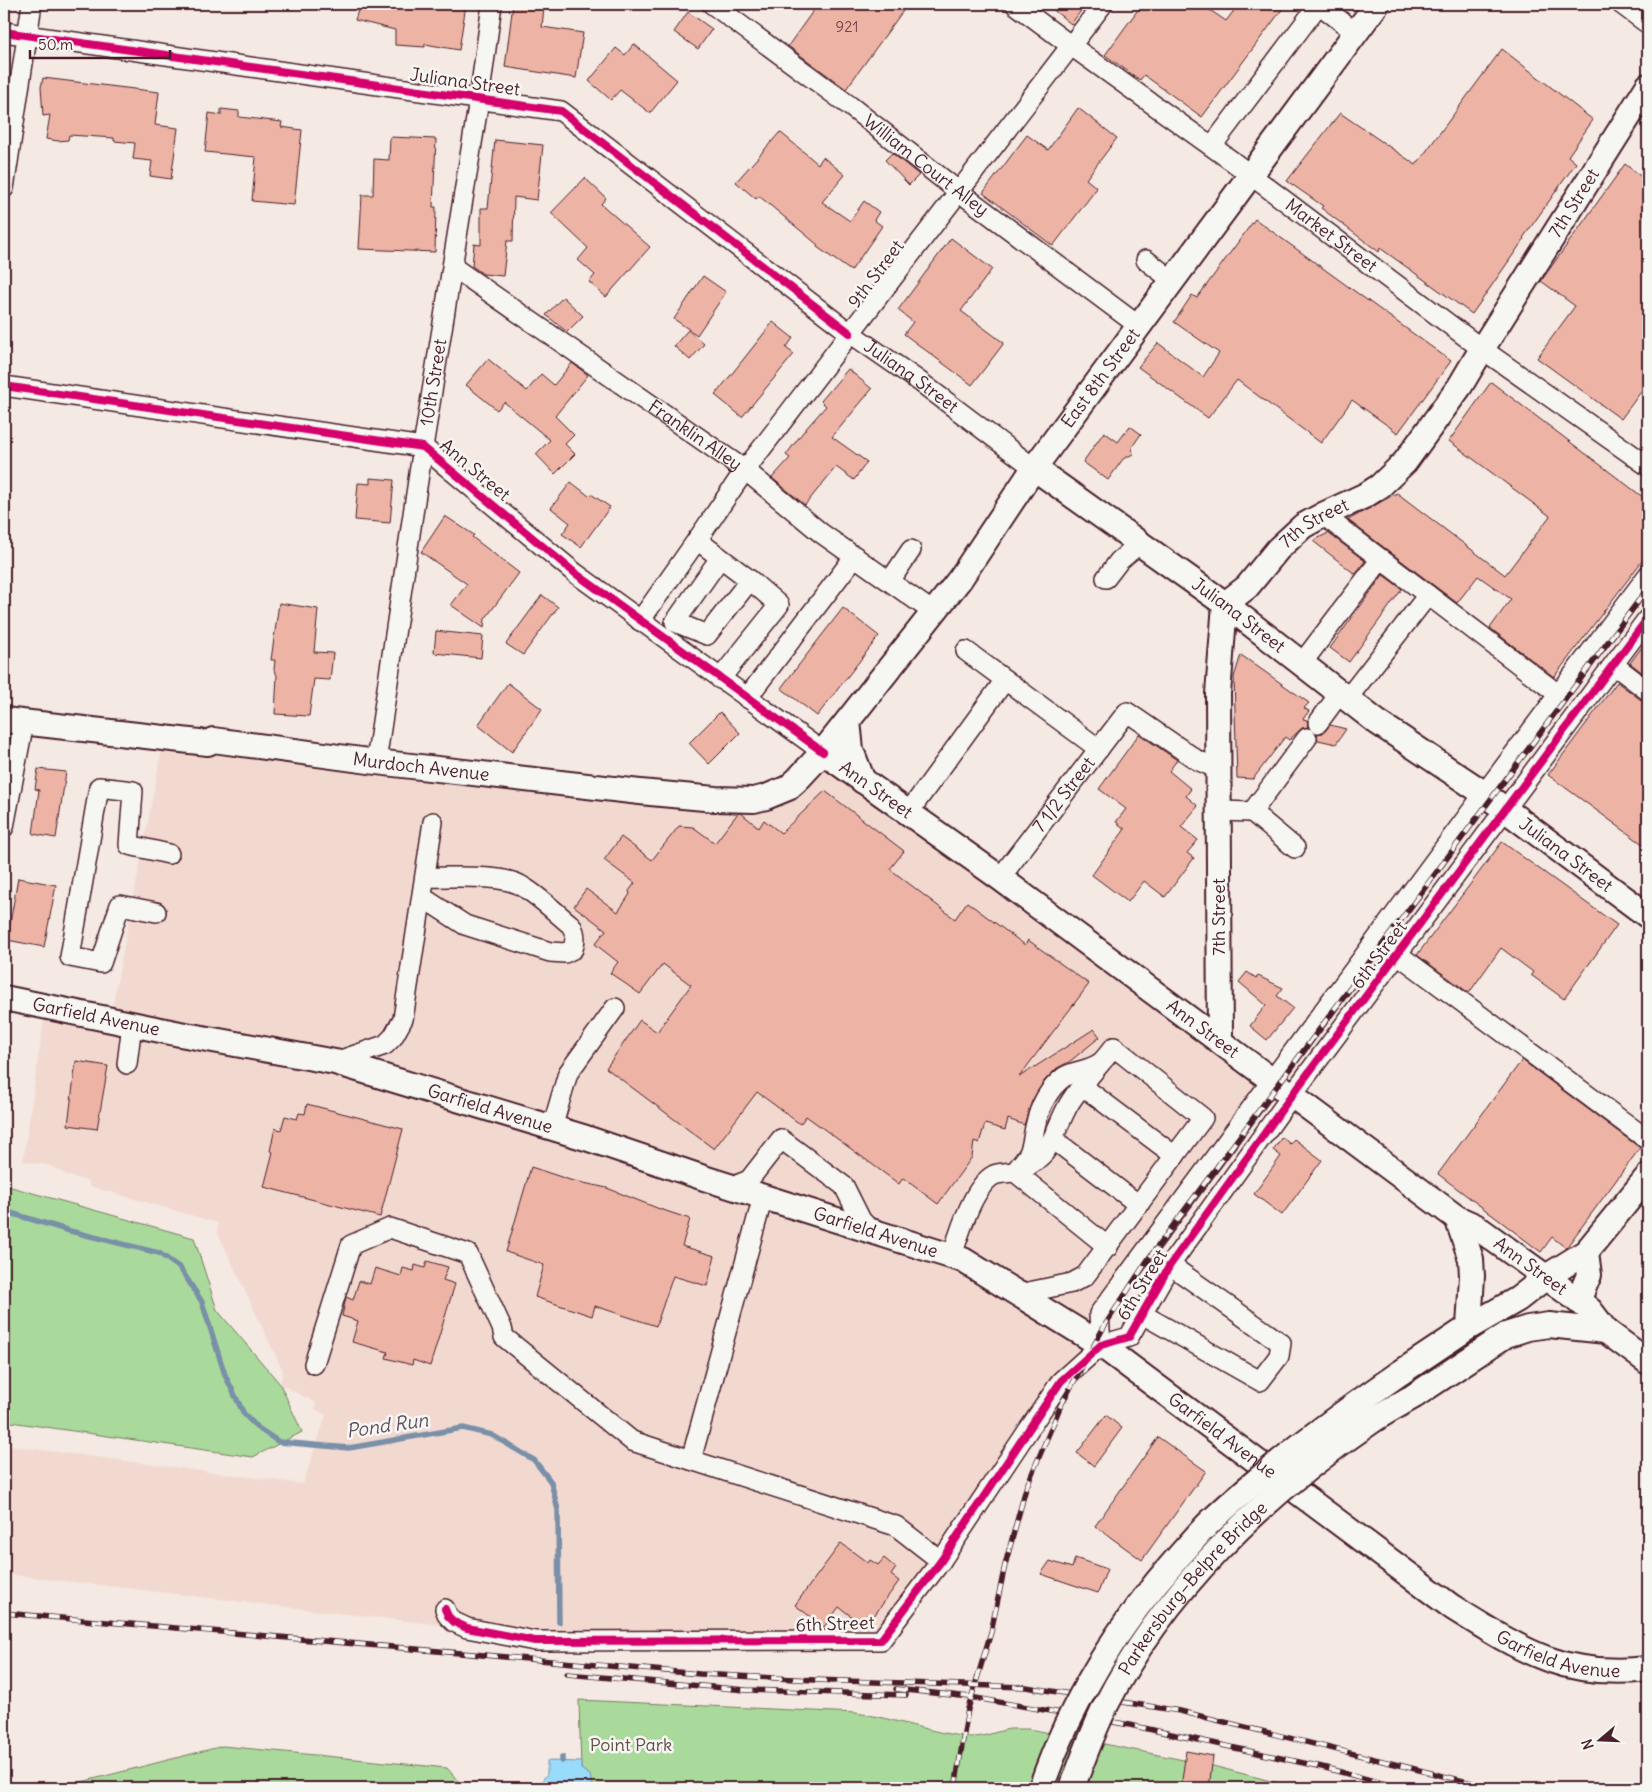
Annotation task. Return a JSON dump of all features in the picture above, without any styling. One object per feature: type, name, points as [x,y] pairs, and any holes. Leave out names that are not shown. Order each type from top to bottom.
[{"type":"main road","name":"East 8th Street","points":[[823,752],[960,579],[1034,468],[1377,4]]},
{"type":"main road","name":"7th Street","points":[[1220,1041],[1218,694],[1226,604],[1247,588],[1290,537],[1303,526],[1373,490],[1405,462],[1460,386],[1648,86]]},
{"type":"main road","name":"Juliana Street","points":[[1034,468],[1226,604],[1377,722],[1484,794],[1648,916]]},
{"type":"main road","name":"Murdoch Avenue","points":[[14,721],[208,743],[213,740],[376,762],[640,792],[733,800],[754,800],[788,788],[823,752]]},
{"type":"main road","points":[[848,721],[851,750],[863,781]]},
{"type":"main road","name":"Ann Street","points":[[823,752],[1000,878],[1456,1218],[1475,1226],[1546,1277],[1590,1310],[1606,1331],[1648,1362]]},
{"type":"main road","name":"Garfield Avenue","points":[[4,998],[335,1062],[552,1128],[963,1260],[1101,1345],[1452,1607],[1501,1637],[1530,1653],[1556,1663],[1578,1668],[1626,1672],[1648,1669]]},
{"type":"main road","name":"Parkersburg–Belpre Bridge","points":[[1041,1788],[1060,1737],[1086,1687],[1138,1606],[1170,1566],[1208,1524],[1304,1442],[1400,1373],[1518,1299],[1546,1277],[1586,1252],[1648,1176]]},
{"type":"main road","points":[[1456,1218],[1470,1259],[1472,1276],[1469,1328]]},
{"type":"main road","points":[[1578,1301],[1588,1275],[1586,1252]]},
{"type":"main road","name":"Parkersburg–Belpre Bridge","points":[[1072,1788],[1106,1706],[1145,1640],[1200,1570],[1276,1494],[1370,1422],[1414,1396],[1506,1335],[1528,1328],[1549,1325],[1606,1331]]},
{"type":"street","points":[[4,188],[32,4]]},
{"type":"street","name":"10th Street","points":[[376,762],[423,446],[479,100],[492,4]]},
{"type":"street","name":"William Court Alley","points":[[712,4],[850,106],[958,191],[1139,326]]},
{"type":"street","name":"Market Street","points":[[1015,4],[1212,146],[1482,349],[1648,466]]},
{"type":"street","name":"9th Street","points":[[640,621],[745,470],[1103,4]]},
{"type":"street","points":[[1212,146],[1319,4],[1356,33]]},
{"type":"street","points":[[1621,4],[1648,24]]},
{"type":"street","name":"Juliana Street","points":[[4,32],[561,111],[850,333],[919,381],[1034,468]]},
{"type":"street","points":[[1146,260],[1173,281]]},
{"type":"street","name":"Franklin Alley","points":[[452,267],[745,470],[821,533],[933,612]]},
{"type":"street","name":"Ann Street","points":[[4,386],[423,446],[575,573],[823,752]]},
{"type":"street","points":[[1323,515],[1558,694]]},
{"type":"street","points":[[697,540],[750,580],[779,605],[720,679]]},
{"type":"street","points":[[1106,578],[1119,561],[1140,543]]},
{"type":"street","points":[[890,581],[912,550]]},
{"type":"street","points":[[746,698],[855,556]]},
{"type":"street","points":[[720,558],[675,622],[707,635],[750,580]]},
{"type":"street","points":[[1302,664],[1382,559]]},
{"type":"street","name":"6th Street","points":[[1101,1345],[1099,1314],[1648,575]]},
{"type":"street","points":[[1318,722],[1344,696],[1428,595]]},
{"type":"street","name":"6th Street","points":[[445,1609],[448,1616],[454,1622],[467,1628],[535,1642],[881,1640],[940,1561],[1061,1381],[1101,1345],[1129,1337],[1170,1265],[1292,1096],[1648,618]]},
{"type":"street","points":[[966,651],[1099,749]]},
{"type":"street","points":[[1614,665],[1648,691]]},
{"type":"street","points":[[908,813],[1005,680]]},
{"type":"street","name":"7 1/2 Street","points":[[1000,878],[1127,712],[1197,760],[1218,769]]},
{"type":"street","points":[[4,827],[14,721]]},
{"type":"street","points":[[1252,812],[1307,738]]},
{"type":"street","points":[[156,912],[120,905],[101,963],[70,957],[100,787],[133,791],[129,845],[169,854]]},
{"type":"street","points":[[1219,812],[1252,812],[1295,848]]},
{"type":"street","points":[[335,1062],[385,1045],[393,1037],[403,1019],[433,822]]},
{"type":"street","points":[[422,897],[465,925],[550,952],[565,953],[573,949],[575,943],[574,930],[571,925],[518,884],[494,880],[425,877]]},
{"type":"street","points":[[1377,938],[1648,1140]]},
{"type":"street","points":[[552,1128],[568,1073],[615,1008]]},
{"type":"street","points":[[127,1064],[132,1024]]},
{"type":"street","points":[[952,1256],[965,1220],[983,1185],[994,1175],[1015,1172],[1029,1166],[1043,1154],[1053,1139],[1058,1124],[1070,1102],[1114,1047],[1203,1118],[1085,1276],[1072,1283],[1019,1294]]},
{"type":"street","points":[[1015,1172],[1028,1156],[1038,1114],[1053,1088],[1068,1075],[1094,1068],[1103,1061]]},
{"type":"street","points":[[1082,1086],[1175,1156]]},
{"type":"street","points":[[732,1187],[750,1180],[781,1139],[844,1186],[861,1220],[871,1231]]},
{"type":"street","points":[[1053,1139],[1139,1205]]},
{"type":"street","points":[[1015,1172],[1108,1247]]},
{"type":"street","points":[[1156,1182],[1182,1201]]},
{"type":"street","points":[[691,1460],[763,1197]]},
{"type":"street","points":[[314,1364],[351,1245],[390,1228],[468,1254],[502,1328],[504,1337],[632,1441],[896,1526],[940,1561]]},
{"type":"street","points":[[1142,1314],[1260,1381],[1279,1356],[1281,1343],[1170,1265]]},
{"type":"shaded area","points":[[164,738],[755,800],[823,752],[1271,1080],[1099,1314],[1101,1345],[1061,1381],[881,1640],[535,1641],[467,1628],[4,1574],[4,1445],[303,1484],[326,1415],[315,1409],[316,1403],[280,1384],[283,1371],[217,1231],[218,1223],[89,1186],[89,1181],[69,1176],[48,1165],[23,1161],[46,1006],[110,1019]]},
{"type":"green space","points":[[4,1185],[194,1238],[217,1310],[280,1384],[302,1432],[253,1457],[4,1421]]},
{"type":"green space","name":"Point Park","points":[[579,1700],[856,1713],[969,1737],[1010,1729],[1030,1729],[1213,1766],[1298,1788],[593,1788],[581,1769]]},
{"type":"green space","points":[[223,1746],[447,1768],[464,1788],[58,1788]]},
{"type":"green space","points":[[4,1781],[37,1788],[4,1788]]},
{"type":"water","points":[[547,1761],[581,1762],[581,1769],[590,1775],[593,1788],[536,1788],[547,1774]]},
{"type":"building","points":[[360,4],[466,4],[459,50],[425,44],[425,47],[395,45],[395,30],[355,20]]},
{"type":"building","points":[[513,4],[544,7],[542,27],[583,33],[576,78],[505,67]]},
{"type":"building","points":[[818,4],[908,4],[846,89],[788,46]]},
{"type":"building","points":[[1046,4],[1086,4],[1071,24]]},
{"type":"building","points":[[1142,4],[1201,4],[1226,21],[1239,4],[1286,4],[1202,117],[1144,75],[1140,80],[1105,55]]},
{"type":"building","points":[[688,12],[712,29],[698,49],[674,32]]},
{"type":"building","points":[[634,44],[677,80],[650,113],[620,90],[611,100],[589,81],[616,48],[625,55]]},
{"type":"building","points":[[1502,49],[1593,120],[1568,156],[1576,163],[1472,314],[1380,248],[1379,252],[1321,208],[1323,206],[1287,181],[1340,113],[1416,165]]},
{"type":"building","points":[[43,78],[159,92],[155,125],[178,128],[171,179],[150,176],[152,161],[133,159],[135,143],[114,141],[114,138],[69,135],[68,140],[46,139],[50,115],[43,116],[41,87]]},
{"type":"building","points":[[1078,108],[1117,138],[1086,179],[1097,188],[1053,246],[983,193],[1027,135],[1048,150]]},
{"type":"building","points":[[221,109],[239,111],[239,117],[282,122],[281,127],[302,130],[294,205],[252,201],[256,157],[205,152],[209,113],[221,115]]},
{"type":"building","points":[[780,132],[818,164],[823,157],[845,175],[822,202],[850,221],[864,201],[879,212],[874,220],[882,226],[851,271],[817,247],[818,245],[759,196],[756,199],[736,182]]},
{"type":"building","points":[[390,137],[436,139],[433,207],[436,207],[435,252],[359,249],[362,195],[373,195],[374,159],[389,160]]},
{"type":"building","points":[[495,140],[543,145],[537,200],[514,197],[513,241],[507,241],[503,276],[483,274],[472,266],[474,244],[481,245],[481,208],[488,208]]},
{"type":"building","points":[[892,153],[919,175],[909,185],[885,160]]},
{"type":"building","points":[[1625,164],[1648,182],[1648,382],[1621,419],[1537,358],[1575,306],[1541,281]]},
{"type":"building","points":[[585,178],[606,198],[601,204],[650,247],[606,297],[589,282],[595,275],[578,260],[588,248],[551,213]]},
{"type":"building","points":[[1255,219],[1451,361],[1398,433],[1352,400],[1321,443],[1237,380],[1208,418],[1138,367],[1158,343],[1203,377],[1219,353],[1174,322],[1192,295],[1197,298]]},
{"type":"building","points":[[951,238],[992,269],[961,311],[1004,343],[972,385],[904,334],[913,322],[898,310]]},
{"type":"building","points":[[703,276],[726,292],[697,335],[674,319]]},
{"type":"building","points":[[563,297],[583,316],[567,332],[546,315]]},
{"type":"building","points":[[773,322],[793,338],[786,348],[794,354],[742,417],[715,395]]},
{"type":"building","points":[[688,330],[704,344],[690,360],[674,346]]},
{"type":"building","points":[[488,359],[527,391],[541,374],[554,385],[572,363],[588,375],[555,416],[574,435],[565,444],[575,454],[555,474],[536,454],[550,440],[504,402],[497,410],[466,385]]},
{"type":"building","points":[[848,369],[872,389],[832,437],[867,462],[854,480],[836,467],[805,505],[772,478],[790,458],[786,455],[803,432],[826,406],[821,401]]},
{"type":"building","points":[[1491,382],[1648,501],[1648,553],[1554,677],[1490,628],[1511,599],[1478,576],[1457,603],[1348,520],[1397,493],[1505,575],[1550,516],[1449,441]]},
{"type":"building","points":[[1130,426],[1141,434],[1132,447],[1133,454],[1123,459],[1108,480],[1083,462],[1104,432],[1118,442]]},
{"type":"building","points":[[370,478],[394,480],[390,523],[355,520],[358,483],[370,484]]},
{"type":"building","points":[[571,482],[589,496],[591,494],[610,507],[581,547],[562,534],[570,523],[551,508]]},
{"type":"building","points":[[445,516],[474,535],[472,537],[519,573],[485,619],[484,628],[451,605],[467,584],[421,552]]},
{"type":"building","points":[[1328,533],[1365,561],[1355,574],[1313,541]]},
{"type":"building","points":[[1383,575],[1402,589],[1349,662],[1330,648]]},
{"type":"building","points":[[542,595],[558,607],[523,655],[506,644]]},
{"type":"building","points":[[279,603],[318,609],[314,652],[333,653],[330,680],[314,679],[309,716],[275,714],[277,675],[274,670],[275,660],[271,660]]},
{"type":"building","points":[[843,608],[879,636],[817,716],[781,688]]},
{"type":"building","points":[[436,631],[483,636],[481,658],[434,653]]},
{"type":"building","points":[[1648,639],[1648,677],[1630,663]]},
{"type":"building","points":[[1241,655],[1309,703],[1304,708],[1309,711],[1303,719],[1307,720],[1308,727],[1302,728],[1289,740],[1285,737],[1253,779],[1237,778],[1234,677]]},
{"type":"building","points":[[1617,682],[1641,700],[1648,702],[1648,848],[1548,775]]},
{"type":"building","points":[[508,683],[542,709],[512,752],[478,725]]},
{"type":"building","points":[[720,712],[740,733],[709,764],[689,743]]},
{"type":"building","points":[[1330,725],[1346,729],[1336,744],[1318,740],[1317,734],[1323,733]]},
{"type":"building","points":[[1139,734],[1177,760],[1169,771],[1191,789],[1186,796],[1198,806],[1181,827],[1198,840],[1187,853],[1194,858],[1165,897],[1144,881],[1128,902],[1092,875],[1125,829],[1116,822],[1126,809],[1099,789]]},
{"type":"building","points":[[38,769],[66,772],[56,838],[33,834],[39,790],[35,789]]},
{"type":"building","points":[[825,791],[904,851],[890,869],[955,919],[967,902],[1025,945],[1028,940],[1089,984],[1019,1077],[1094,1029],[1100,1037],[1069,1062],[1057,1068],[1045,1080],[1032,1101],[1024,1125],[1008,1119],[1005,1130],[985,1124],[979,1143],[974,1141],[972,1157],[938,1204],[903,1178],[899,1184],[806,1116],[800,1124],[757,1092],[714,1149],[606,1068],[640,1020],[657,1032],[691,985],[663,964],[640,994],[610,973],[618,962],[595,944],[606,930],[574,906],[586,889],[618,912],[635,883],[604,860],[621,837],[652,860],[679,826],[693,827],[715,843],[738,813],[741,813],[759,828],[764,820],[781,833]]},
{"type":"building","points":[[1502,842],[1617,925],[1564,999],[1531,975],[1533,972],[1501,948],[1469,993],[1417,955]]},
{"type":"building","points":[[18,878],[56,885],[44,947],[7,940]]},
{"type":"building","points":[[1247,972],[1256,978],[1258,976],[1283,988],[1277,996],[1293,1008],[1267,1040],[1250,1026],[1266,1005],[1239,982]]},
{"type":"building","points":[[1522,1060],[1640,1148],[1566,1248],[1552,1237],[1541,1252],[1438,1174]]},
{"type":"building","points":[[76,1061],[108,1066],[97,1129],[68,1125]]},
{"type":"building","points":[[307,1104],[403,1129],[380,1217],[264,1187],[273,1152],[270,1151],[275,1128],[281,1130],[285,1116],[297,1119],[299,1113],[305,1114]]},
{"type":"building","points":[[1282,1137],[1290,1144],[1294,1139],[1322,1160],[1282,1215],[1254,1194],[1281,1156],[1273,1150]]},
{"type":"building","points":[[531,1167],[570,1180],[607,1188],[690,1219],[682,1246],[715,1256],[707,1286],[673,1276],[656,1326],[595,1306],[592,1316],[535,1297],[544,1265],[506,1252]]},
{"type":"building","points":[[427,1261],[448,1267],[443,1280],[455,1284],[430,1366],[413,1360],[412,1365],[386,1358],[388,1352],[352,1342],[358,1321],[342,1316],[346,1297],[353,1300],[359,1281],[370,1284],[375,1268],[401,1276],[403,1268],[414,1271],[415,1265],[425,1268]]},
{"type":"building","points":[[1106,1415],[1122,1428],[1094,1466],[1077,1453]]},
{"type":"building","points":[[1158,1437],[1206,1471],[1142,1560],[1095,1526]]},
{"type":"building","points":[[841,1543],[868,1563],[870,1560],[878,1565],[884,1558],[896,1568],[891,1575],[899,1581],[866,1627],[839,1607],[824,1627],[795,1605]]},
{"type":"building","points":[[1075,1558],[1107,1569],[1098,1593],[1041,1574],[1050,1561],[1072,1568]]},
{"type":"building","points":[[1186,1751],[1213,1756],[1209,1788],[1181,1788]]},
{"type":"waterway","name":"Pond Run","points":[[4,1211],[70,1231],[159,1253],[180,1268],[202,1302],[225,1375],[244,1414],[258,1428],[279,1442],[349,1448],[463,1428],[492,1435],[534,1460],[551,1482],[558,1510],[559,1622]]},
{"type":"railway","points":[[955,1788],[968,1709],[991,1632],[1005,1565],[1026,1488],[1061,1405],[1105,1325],[1149,1258],[1648,588]]},
{"type":"railway","points":[[4,1613],[700,1674],[1026,1687],[1180,1711],[1492,1788]]},
{"type":"railway","points":[[567,1674],[746,1690],[906,1695]]},
{"type":"railway","points":[[896,1689],[970,1697],[1130,1725],[1322,1767],[1400,1788]]},
{"type":"cycle path","points":[[4,32],[561,111],[850,333]]},
{"type":"cycle path","points":[[4,386],[423,447],[575,573],[823,752]]},
{"type":"cycle path","points":[[445,1609],[448,1616],[454,1622],[467,1628],[535,1641],[881,1640],[941,1561],[1061,1381],[1101,1345],[1129,1337],[1170,1265],[1292,1095],[1648,618]]}]
